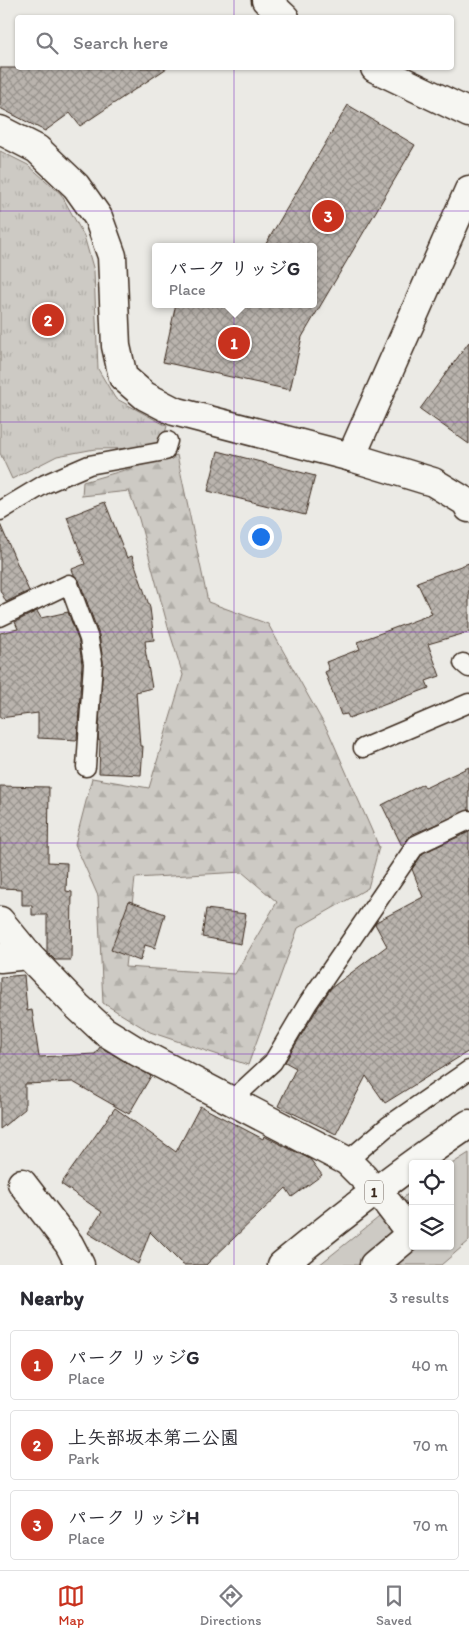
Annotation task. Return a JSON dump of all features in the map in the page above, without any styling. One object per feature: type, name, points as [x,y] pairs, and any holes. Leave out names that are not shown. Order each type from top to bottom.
[{"type":"main road","points":[[266,0],[282,15]]},
{"type":"main road","points":[[379,70],[468,111]]},
{"type":"main road","points":[[0,130],[37,149],[76,186],[98,217],[112,256],[116,346],[123,377],[145,396],[171,426],[351,458],[433,482],[466,502],[469,508]]},
{"type":"main road","points":[[351,458],[469,190]]},
{"type":"main road","points":[[0,921],[28,955],[104,1031],[138,1052],[356,1169]]},
{"type":"main road","points":[[0,958],[28,955]]},
{"type":"main road","name":"1","points":[[282,1265],[353,1207],[420,1157],[469,1124]]},
{"type":"main road","points":[[22,1183],[69,1244],[80,1265]]},
{"type":"main road","points":[[374,1265],[411,1234],[388,1204]]},
{"type":"lane","points":[[0,511],[45,484],[89,465],[165,451],[171,426]]},
{"type":"lane","points":[[0,617],[69,584],[89,639],[93,662],[86,767]]},
{"type":"lane","points":[[362,748],[469,703]]},
{"type":"lane","points":[[231,1101],[273,1062],[308,1003],[416,845],[469,820]]},
{"type":"lane","points":[[356,1169],[388,1126],[469,1070]]},
{"type":"green space","points":[[0,151],[28,165],[61,194],[84,236],[94,271],[98,369],[115,398],[167,426],[161,448],[95,449],[57,456],[12,479],[0,453]]},
{"type":"green space","points":[[177,455],[208,602],[268,624],[329,733],[379,847],[368,888],[298,928],[248,1065],[150,1032],[103,1003],[98,896],[75,844],[92,778],[149,788],[183,675],[139,519],[129,491],[82,496],[83,482]],"holes":[[[242,872],[277,902],[235,974],[125,967],[135,878]]]},
{"type":"green space","points":[[469,1153],[469,1241],[441,1265],[319,1265],[409,1193],[409,1250],[454,1250],[454,1162]]},
{"type":"building","points":[[0,68],[15,68],[15,70],[164,70],[80,126],[70,113],[45,131],[0,108]]},
{"type":"building","points":[[348,105],[415,145],[302,337],[290,390],[163,362],[175,308],[317,308],[317,243],[266,243]]},
{"type":"building","points":[[469,342],[469,444],[420,409]]},
{"type":"building","points":[[218,451],[315,476],[305,515],[208,491]]},
{"type":"building","points":[[105,502],[127,558],[132,556],[150,608],[154,640],[145,641],[145,649],[152,688],[136,692],[140,746],[143,746],[141,775],[99,773],[100,741],[98,740],[103,661],[99,635],[79,580],[74,575],[72,569],[85,564],[67,517]]},
{"type":"building","points":[[0,524],[29,591],[6,602],[0,590]]},
{"type":"building","points":[[469,563],[469,632],[428,644],[440,676],[426,681],[429,688],[349,718],[347,714],[341,715],[325,672],[329,670],[326,662],[360,649],[357,642],[432,614],[417,582]]},
{"type":"building","points":[[37,611],[41,618],[68,612],[79,642],[82,664],[77,740],[38,738],[38,713],[0,718],[0,633],[18,629],[15,622]]},
{"type":"building","points":[[469,767],[469,810],[411,835],[402,846],[382,805],[423,784],[425,788]]},
{"type":"building","points":[[0,786],[49,787],[48,862],[67,863],[66,891],[72,892],[71,960],[55,960],[47,952],[47,915],[32,915],[32,905],[22,905],[22,889],[0,888]]},
{"type":"building","points":[[469,832],[469,1051],[385,1103],[366,1076],[336,1134],[278,1106],[296,1068],[285,1062],[331,988],[387,946],[375,924],[376,922],[423,897],[412,869],[423,853]]},
{"type":"building","points":[[129,901],[165,914],[155,948],[145,945],[140,961],[111,950]]},
{"type":"building","points":[[206,909],[246,914],[241,944],[202,937]]},
{"type":"building","points":[[24,975],[27,1011],[32,1010],[39,1057],[95,1054],[100,1047],[151,1076],[129,1114],[73,1082],[25,1084],[25,1109],[0,1129],[0,977]]},
{"type":"building","points":[[200,1106],[263,1139],[264,1136],[310,1159],[322,1175],[292,1197],[286,1188],[206,1265],[183,1265],[150,1232],[138,1264],[88,1233],[102,1212],[61,1184],[115,1108],[176,1152]]},
{"type":"place","name":"パーク リッジH","points":[[328,216]]},
{"type":"place","name":"上矢部坂本第二公園","points":[[48,320]]},
{"type":"place","name":"パーク リッジG","points":[[234,343]]}]
